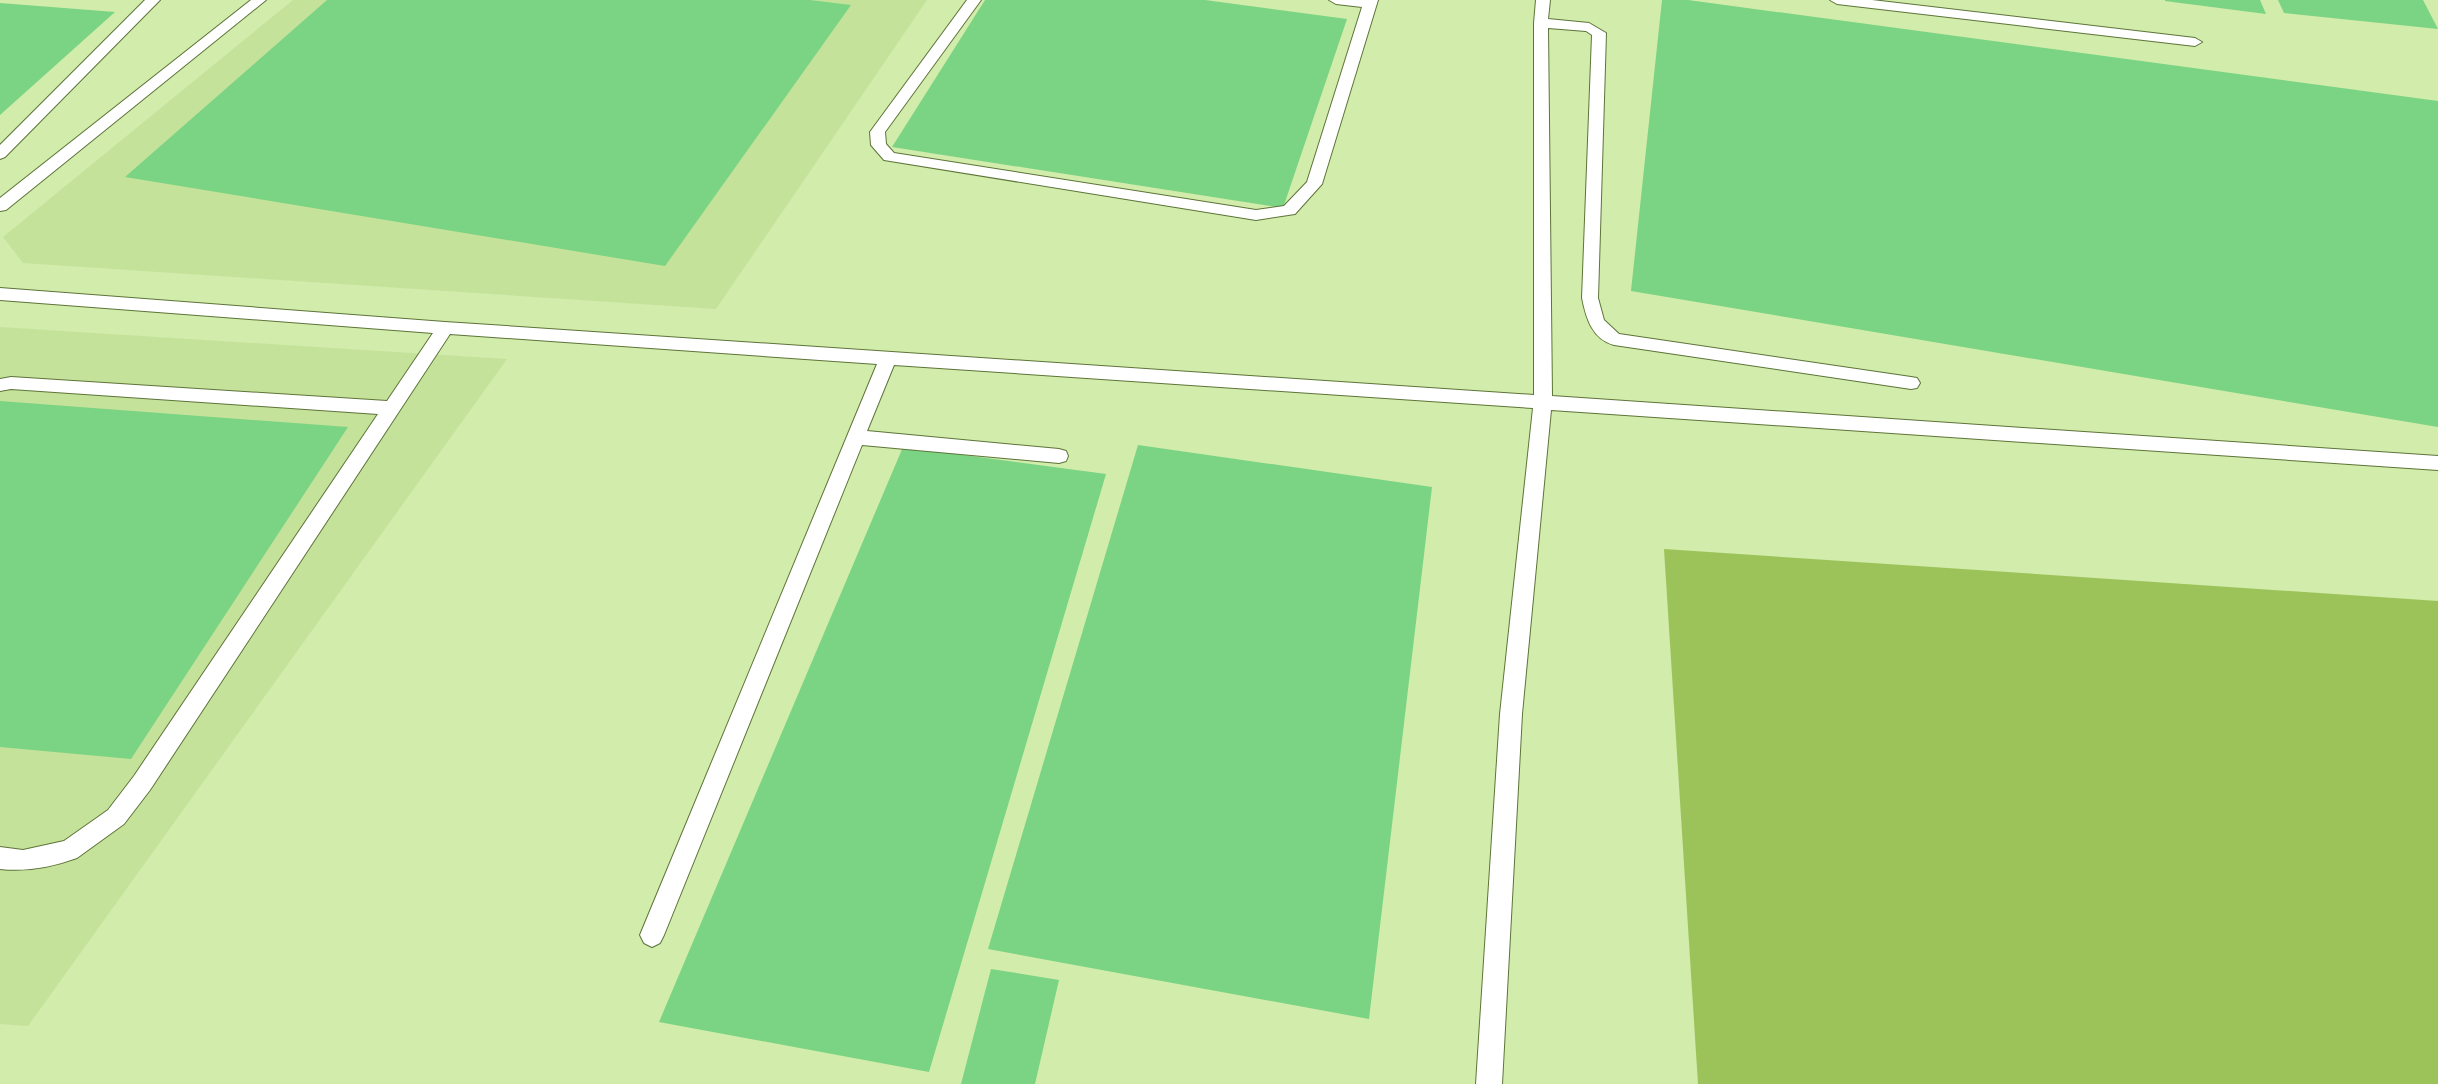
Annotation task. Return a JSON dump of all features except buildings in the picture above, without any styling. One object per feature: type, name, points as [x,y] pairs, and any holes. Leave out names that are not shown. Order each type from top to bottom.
[{"type":"lane","points":[[0,154],[153,0]]},
{"type":"lane","points":[[0,206],[259,0]]},
{"type":"lane","points":[[974,0],[878,132],[879,145],[889,157],[1256,215],[1289,210],[1314,184],[1371,2],[1336,0]]},
{"type":"lane","points":[[1489,1084],[1511,714],[1543,402],[1540,23],[1542,0]]},
{"type":"lane","points":[[1837,0],[2195,42]]},
{"type":"lane","points":[[1540,23],[1589,27],[1599,33],[1590,298],[1596,323],[1614,339],[1911,382]]},
{"type":"lane","points":[[0,294],[445,328],[2438,463]]},
{"type":"lane","points":[[0,858],[23,861],[69,850],[116,817],[149,773],[445,328]]},
{"type":"lane","points":[[652,935],[888,358]]},
{"type":"lane","points":[[0,385],[11,383],[392,408]]},
{"type":"lane","points":[[855,437],[1059,456]]},
{"type":"shaded area","points":[[293,0],[927,0],[716,309],[23,263],[3,237]]},
{"type":"shaded area","points":[[0,327],[507,359],[28,1026],[0,1024]]},
{"type":"shaded area","points":[[1664,549],[2438,601],[2438,1084],[1698,1084]]}]
